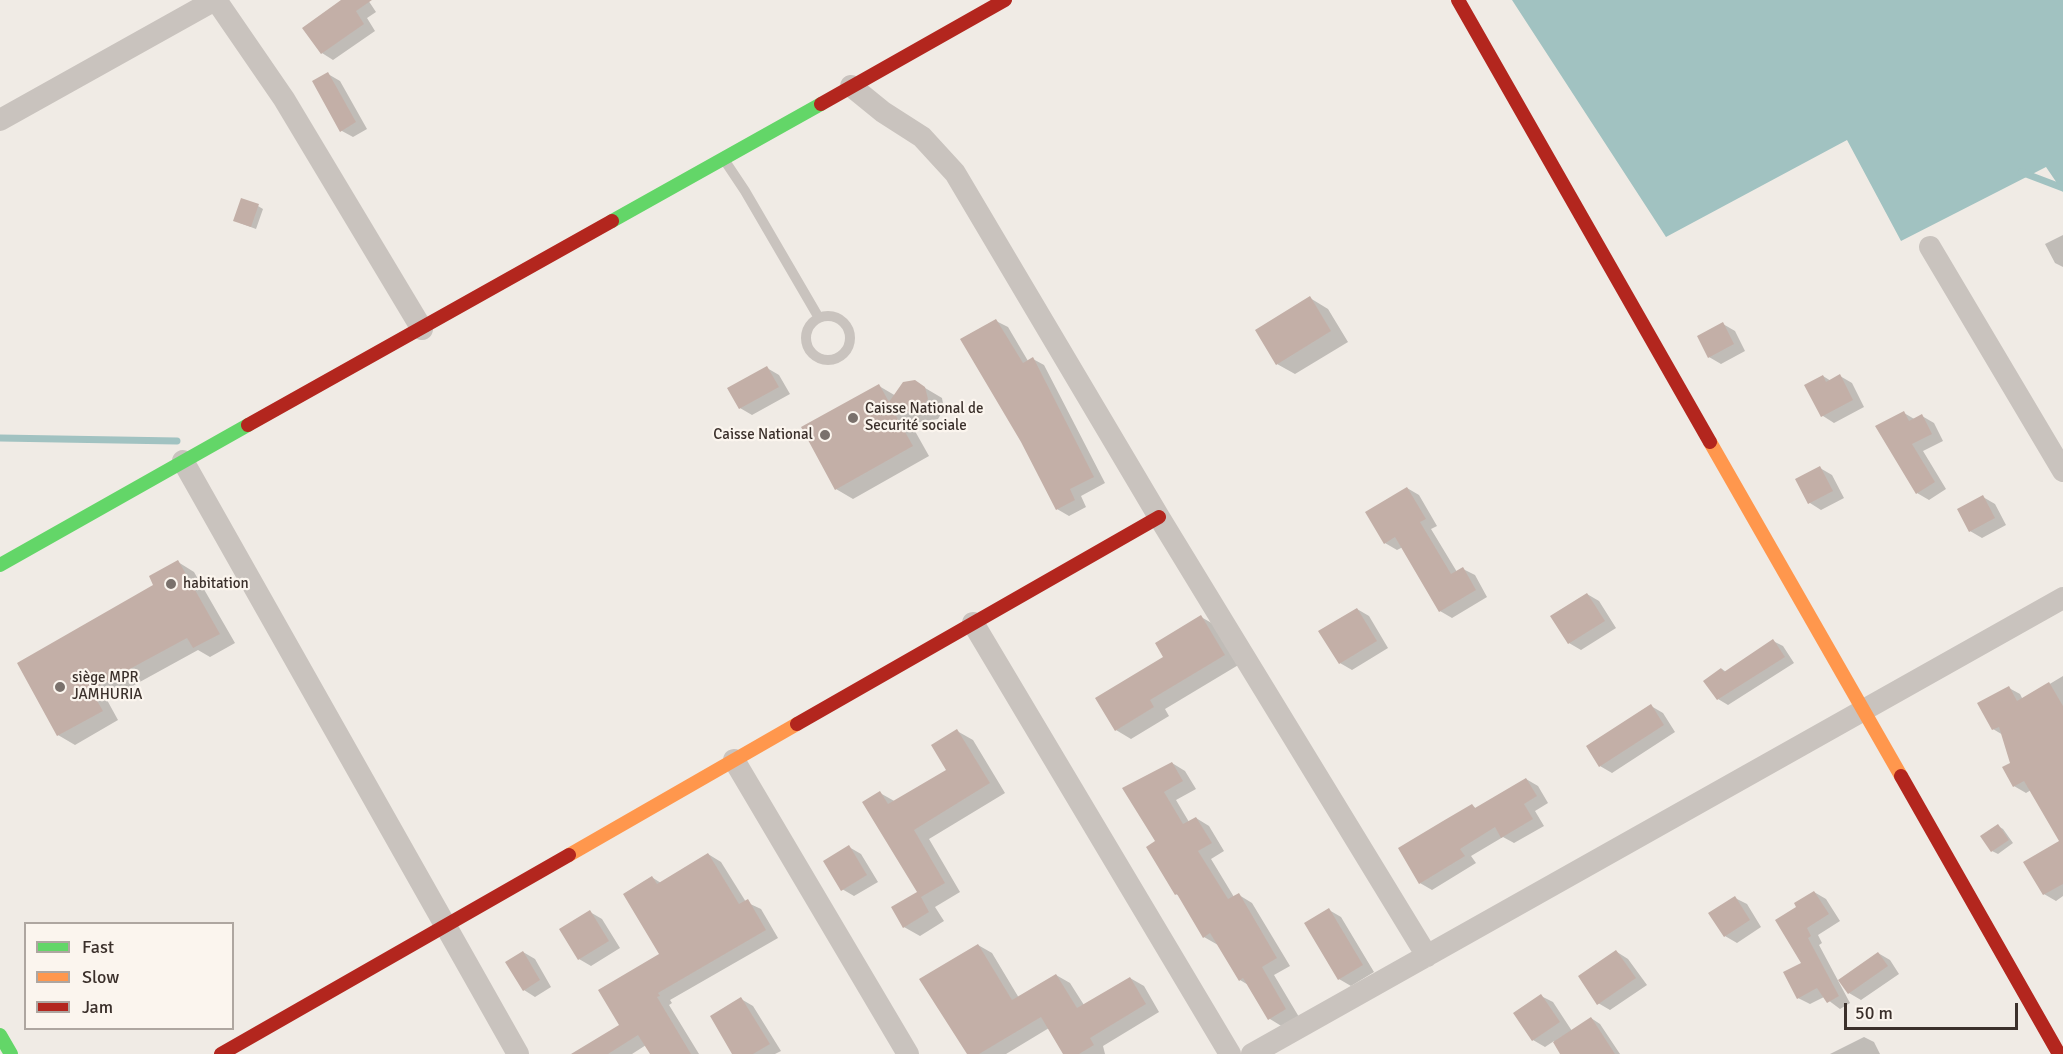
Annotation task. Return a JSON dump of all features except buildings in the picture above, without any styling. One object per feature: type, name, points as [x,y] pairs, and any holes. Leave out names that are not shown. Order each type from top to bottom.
[{"type":"main road","points":[[0,565],[851,86],[969,9],[1005,0]]},
{"type":"main road","points":[[1458,0],[2059,1054]]},
{"type":"main road","points":[[222,1054],[1159,517]]},
{"type":"main road","points":[[0,1035],[11,1054]]},
{"type":"street","points":[[0,120],[216,0],[284,99],[422,329]]},
{"type":"street","points":[[851,86],[883,112],[922,137],[956,173],[1159,517],[1426,956]]},
{"type":"street","points":[[1930,248],[2063,471]]},
{"type":"street","points":[[183,461],[518,1054]]},
{"type":"street","points":[[1252,1054],[2063,598]]},
{"type":"street","points":[[973,623],[1230,1054]]},
{"type":"street","points":[[734,760],[908,1054]]},
{"type":"lane","points":[[723,159],[745,191],[819,318]]},
{"type":"lane","points":[[831,316],[843,322],[849,333],[849,345],[842,355],[830,360],[818,358],[809,350],[807,332],[809,326],[819,318],[831,316]]},
{"type":"water","points":[[1512,0],[2063,0],[2063,192],[2046,167],[1901,241],[1847,140],[1666,237]]},
{"type":"waterway","points":[[2021,172],[2063,188]]},
{"type":"waterway","points":[[0,438],[177,441]]},
{"type":"traffic: fast","points":[[612,221],[821,104]]},
{"type":"traffic: fast","points":[[0,565],[248,425]]},
{"type":"traffic: fast","points":[[0,1035],[11,1054]]},
{"type":"traffic: slow","points":[[1710,442],[1901,776]]},
{"type":"traffic: slow","points":[[569,855],[797,724]]},
{"type":"traffic: jam","points":[[821,104],[1005,0]]},
{"type":"traffic: jam","points":[[1458,0],[1710,442]]},
{"type":"traffic: jam","points":[[248,425],[612,221]]},
{"type":"traffic: jam","points":[[797,724],[1159,517]]},
{"type":"traffic: jam","points":[[1901,776],[2059,1054]]},
{"type":"traffic: jam","points":[[221,1054],[569,855]]},
{"type":"place","name":"Caisse National de Securité sociale","points":[[853,418]]},
{"type":"place","name":"Caisse National","points":[[825,435]]},
{"type":"place","name":"habitation","points":[[171,584]]},
{"type":"place","name":"siège MPR JAMHURIA","points":[[60,687]]}]
